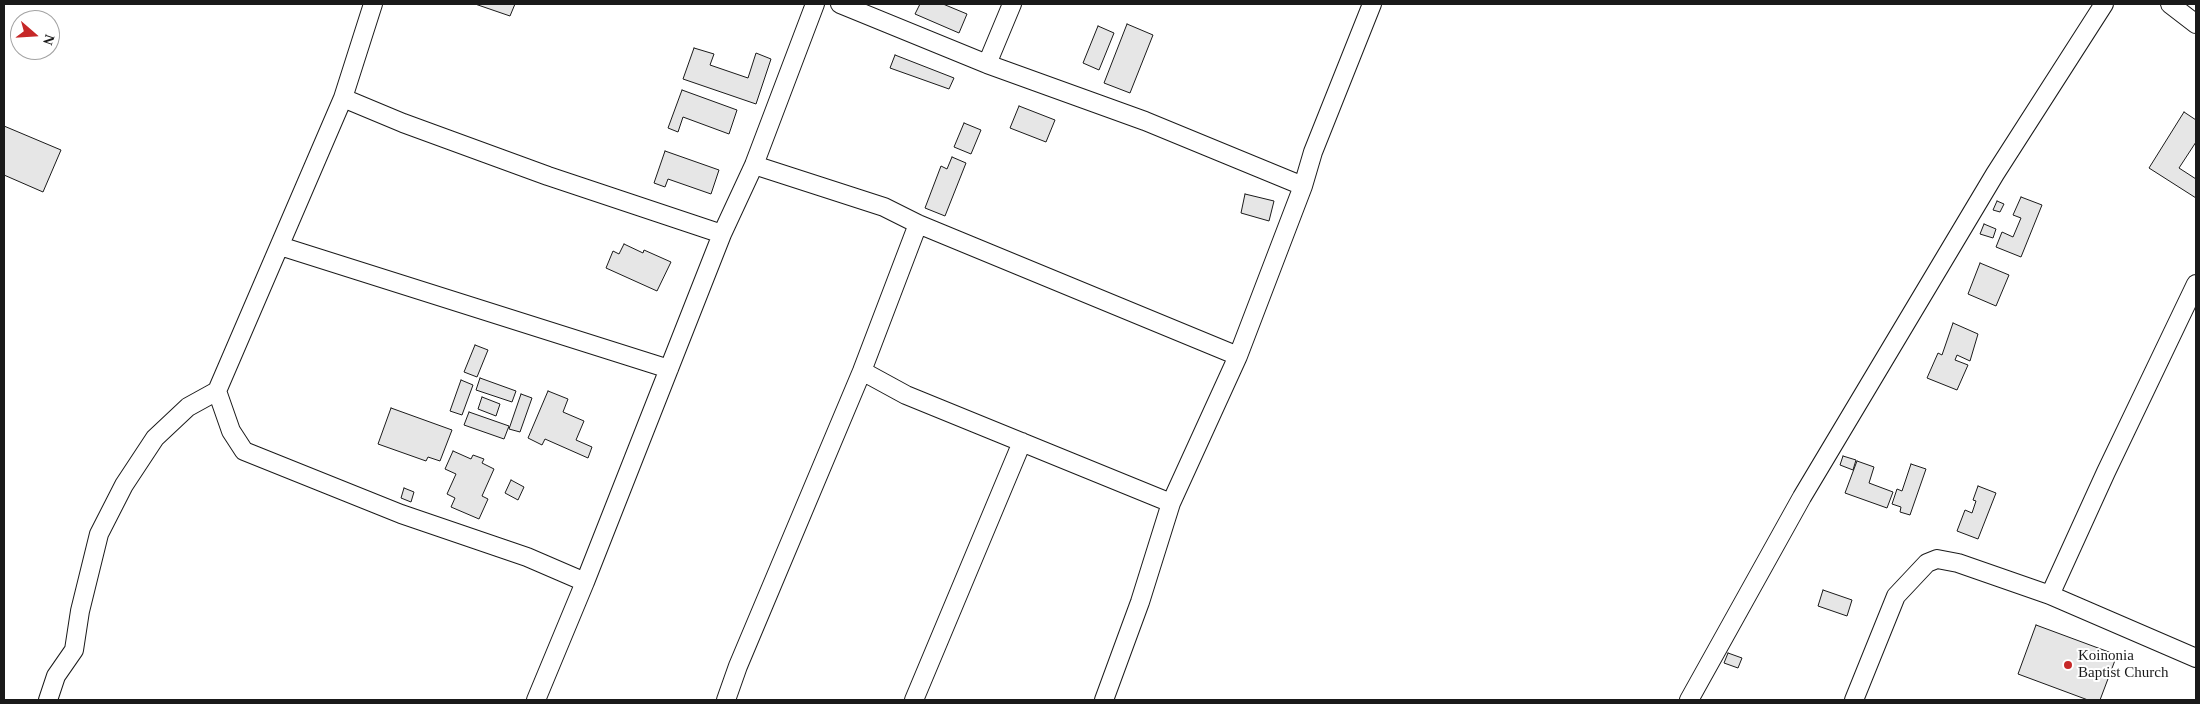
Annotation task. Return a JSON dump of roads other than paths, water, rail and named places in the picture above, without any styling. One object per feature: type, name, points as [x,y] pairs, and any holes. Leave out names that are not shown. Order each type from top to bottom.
[{"type":"street","points":[[48,700],[56,676],[74,650],[80,611],[99,534],[124,485],[155,438],[188,407],[217,391],[343,98],[373,4]]},
{"type":"street","points":[[536,700],[585,582],[722,234],[754,165],[815,4]]},
{"type":"street","points":[[840,4],[987,64],[1145,121],[1302,186]]},
{"type":"street","points":[[987,64],[1012,4]]},
{"type":"street","points":[[1104,700],[1140,602],[1172,503],[1238,356],[1313,152],[1372,4]]},
{"type":"street","points":[[1689,700],[1807,488],[1995,174],[2104,4]]},
{"type":"street","points":[[2170,4],[2196,24]]},
{"type":"street","points":[[343,98],[403,123],[548,176],[722,234]]},
{"type":"street","points":[[754,165],[884,207],[918,224],[1238,356]]},
{"type":"street","points":[[726,700],[738,666],[862,372],[918,224]]},
{"type":"street","points":[[280,246],[669,369]]},
{"type":"street","points":[[2050,595],[2106,472],[2196,284]]},
{"type":"street","points":[[862,372],[906,395],[1172,503]]},
{"type":"street","points":[[217,391],[231,431],[244,451],[401,514],[527,557],[585,582]]},
{"type":"street","points":[[914,700],[1022,442]]},
{"type":"street","points":[[1854,700],[1896,596],[1927,563],[1937,559],[1958,563],[2050,595],[2196,658]]},
{"type":"place","name":"Koinonia Baptist Church","points":[[2068,665]]}]
